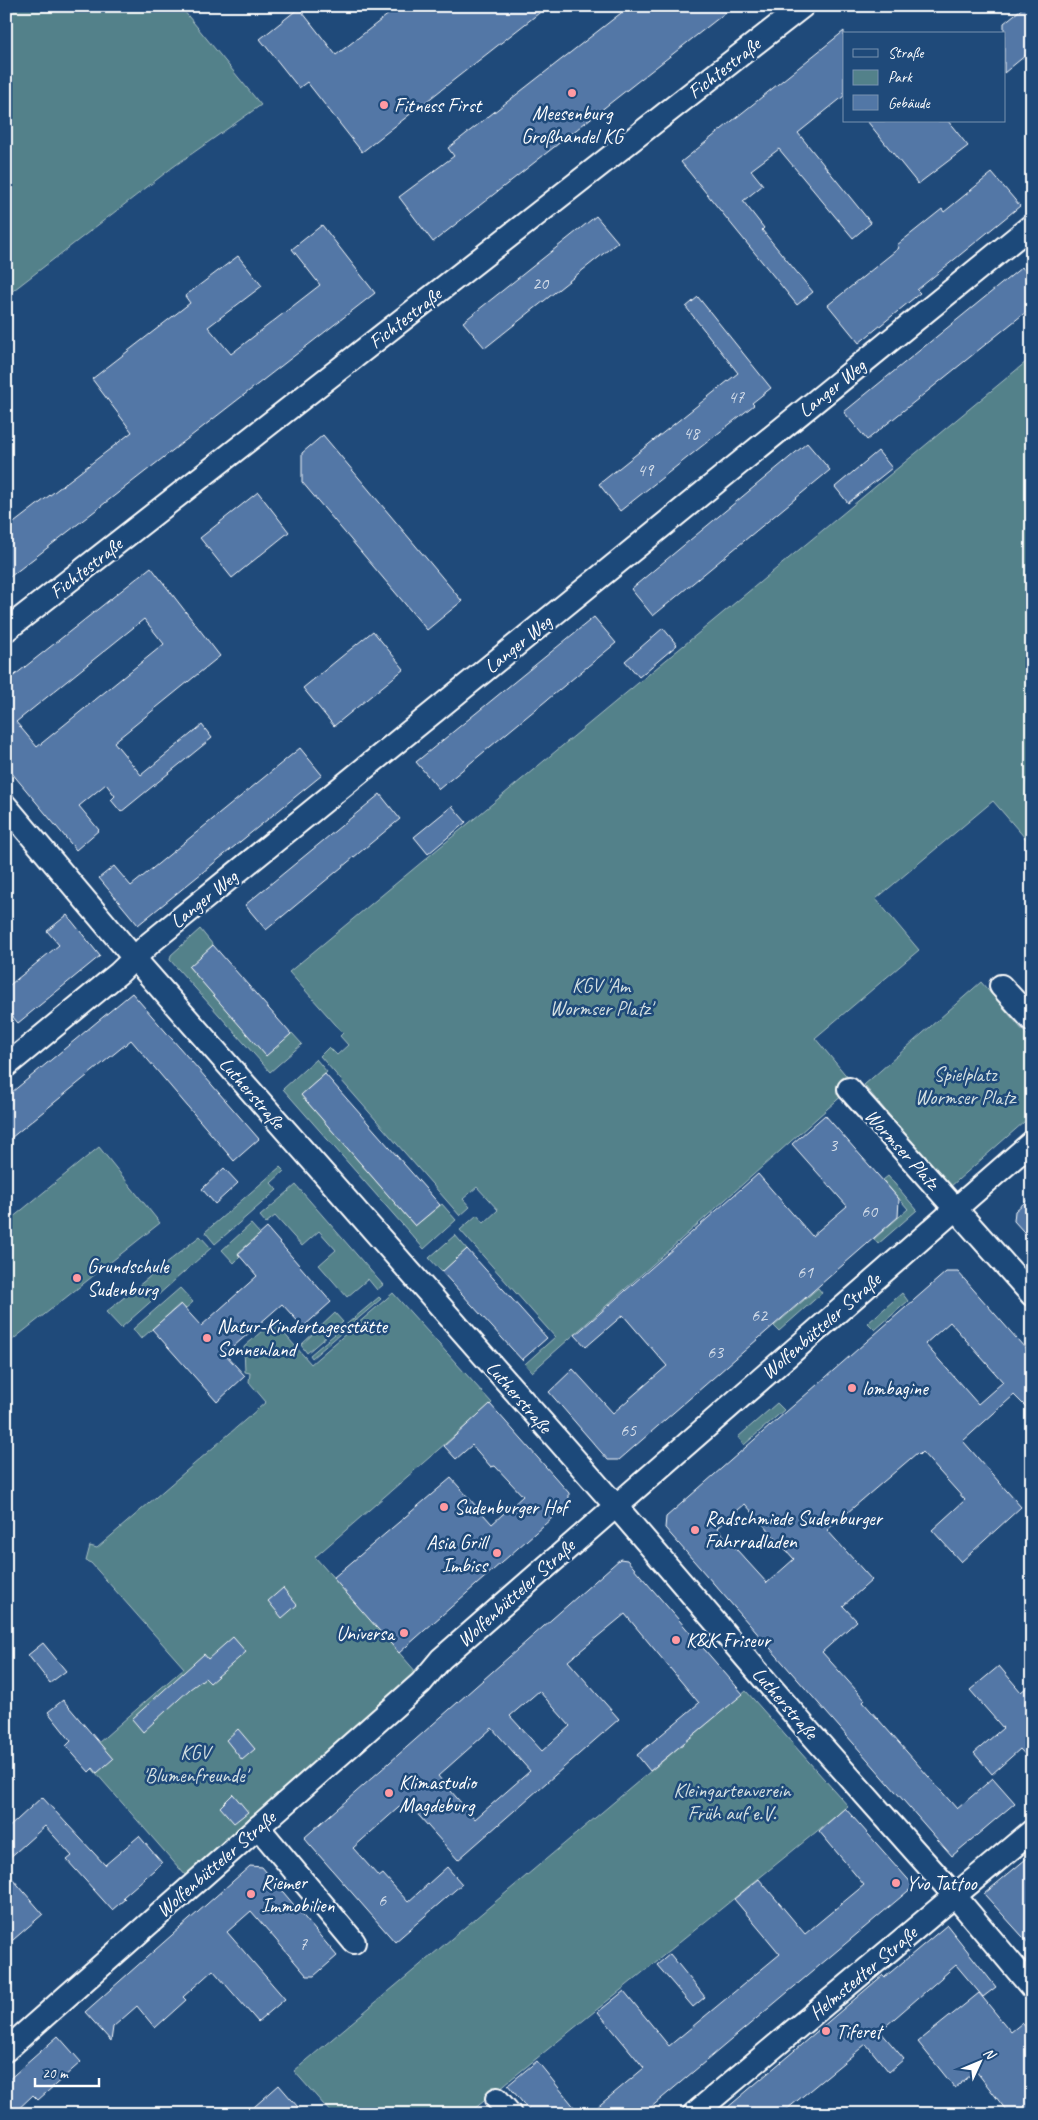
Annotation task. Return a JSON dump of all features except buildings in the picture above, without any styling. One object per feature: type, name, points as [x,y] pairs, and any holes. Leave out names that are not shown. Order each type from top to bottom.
[{"type":"street","name":"Fichtestraße","points":[[6,630],[803,6]]},
{"type":"street","name":"Langer Weg","points":[[6,1066],[119,973],[134,958],[1032,225]]},
{"type":"street","name":"Lutherstraße","points":[[6,806],[134,958],[614,1505],[812,1735],[955,1896],[1032,1988]]},
{"type":"street","points":[[1001,986],[1032,1020]]},
{"type":"street","name":"Wormser Platz","points":[[849,1090],[1032,1295]]},
{"type":"street","name":"Wolfenbütteler Straße","points":[[6,2050],[421,1683],[441,1658],[1032,1142]]},
{"type":"street","points":[[258,1827],[354,1942]]},
{"type":"street","name":"Helmstedter Straße","points":[[694,2114],[1032,1832]]},
{"type":"green space","points":[[6,6],[190,6],[184,11],[261,105],[173,167],[6,296]]},
{"type":"green space","name":"KGV 'Am Wormser Platz'","points":[[1032,357],[1032,846],[993,801],[876,899],[919,950],[815,1038],[854,1085],[532,1372],[525,1364],[555,1337],[460,1230],[477,1215],[484,1223],[498,1210],[477,1187],[463,1199],[470,1207],[460,1216],[320,1056],[329,1047],[337,1055],[348,1045],[340,1036],[343,1033],[289,972]]},
{"type":"green space","points":[[200,929],[213,945],[189,967],[266,1055],[292,1033],[302,1044],[270,1072],[170,960],[171,955]]},
{"type":"green space","name":"Spielplatz Wormser Platz","points":[[981,982],[1032,1041],[1032,1115],[950,1187],[864,1085]]},
{"type":"green space","points":[[316,1059],[327,1072],[301,1095],[415,1226],[442,1204],[456,1220],[424,1249],[283,1089]]},
{"type":"green space","points":[[99,1147],[160,1223],[6,1345],[6,1223]]},
{"type":"green space","points":[[280,1167],[284,1171],[271,1183],[277,1190],[215,1244],[205,1232]]},
{"type":"green space","points":[[888,1176],[917,1210],[878,1244],[874,1239],[908,1209],[883,1180]]},
{"type":"green space","points":[[296,1185],[383,1285],[377,1290],[368,1279],[347,1297],[319,1265],[336,1250],[319,1231],[302,1246],[275,1216],[266,1223],[260,1216]]},
{"type":"green space","points":[[251,1224],[260,1234],[238,1253],[240,1257],[234,1263],[222,1250]]},
{"type":"green space","points":[[455,1235],[467,1249],[442,1272],[429,1258]]},
{"type":"green space","points":[[200,1236],[211,1248],[121,1328],[106,1312]]},
{"type":"green space","points":[[180,1288],[193,1302],[185,1309],[180,1304],[141,1339],[133,1329]]},
{"type":"green space","points":[[818,1288],[822,1293],[779,1331],[774,1326]]},
{"type":"green space","name":"KGV 'Blumenfreunde'","points":[[393,1293],[492,1403],[315,1557],[417,1673],[186,1876],[82,1757],[184,1668],[91,1563],[86,1561],[90,1546],[97,1548],[266,1402],[249,1382],[250,1373],[245,1372],[244,1347],[273,1321],[311,1364]]},
{"type":"green space","points":[[902,1293],[908,1301],[875,1330],[868,1323]]},
{"type":"green space","points":[[379,1297],[381,1299],[312,1358],[310,1355]]},
{"type":"green space","points":[[335,1313],[343,1322],[307,1353],[301,1345]]},
{"type":"green space","points":[[777,1403],[784,1410],[744,1445],[738,1437]]},
{"type":"green space","name":"Kleingartenverein Früh auf e.V.","points":[[746,1691],[848,1806],[468,2114],[332,2114],[294,2071]]},
{"type":"place","name":"Meesenburg Großhandel KG","points":[[572,93]]},
{"type":"place","name":"Fitness First","points":[[384,105]]},
{"type":"place","name":"Grundschule Sudenburg","points":[[77,1278]]},
{"type":"place","name":"Natur-Kindertagesstätte Sonnenland","points":[[207,1338]]},
{"type":"place","name":"lombagine","points":[[852,1388]]},
{"type":"place","name":"Sudenburger Hof","points":[[444,1507]]},
{"type":"place","name":"Radschmiede Sudenburger Fahrradladen","points":[[695,1530]]},
{"type":"place","name":"Asia Grill Imbiss","points":[[497,1553]]},
{"type":"place","name":"Universa","points":[[404,1633]]},
{"type":"place","name":"K&K Friseur","points":[[676,1640]]},
{"type":"place","name":"Klimastudio Magdeburg","points":[[389,1793]]},
{"type":"place","name":"Yvo Tattoo","points":[[896,1883]]},
{"type":"place","name":"Riemer Immobilien","points":[[251,1894]]},
{"type":"place","name":"Tiferet","points":[[826,2031]]}]
